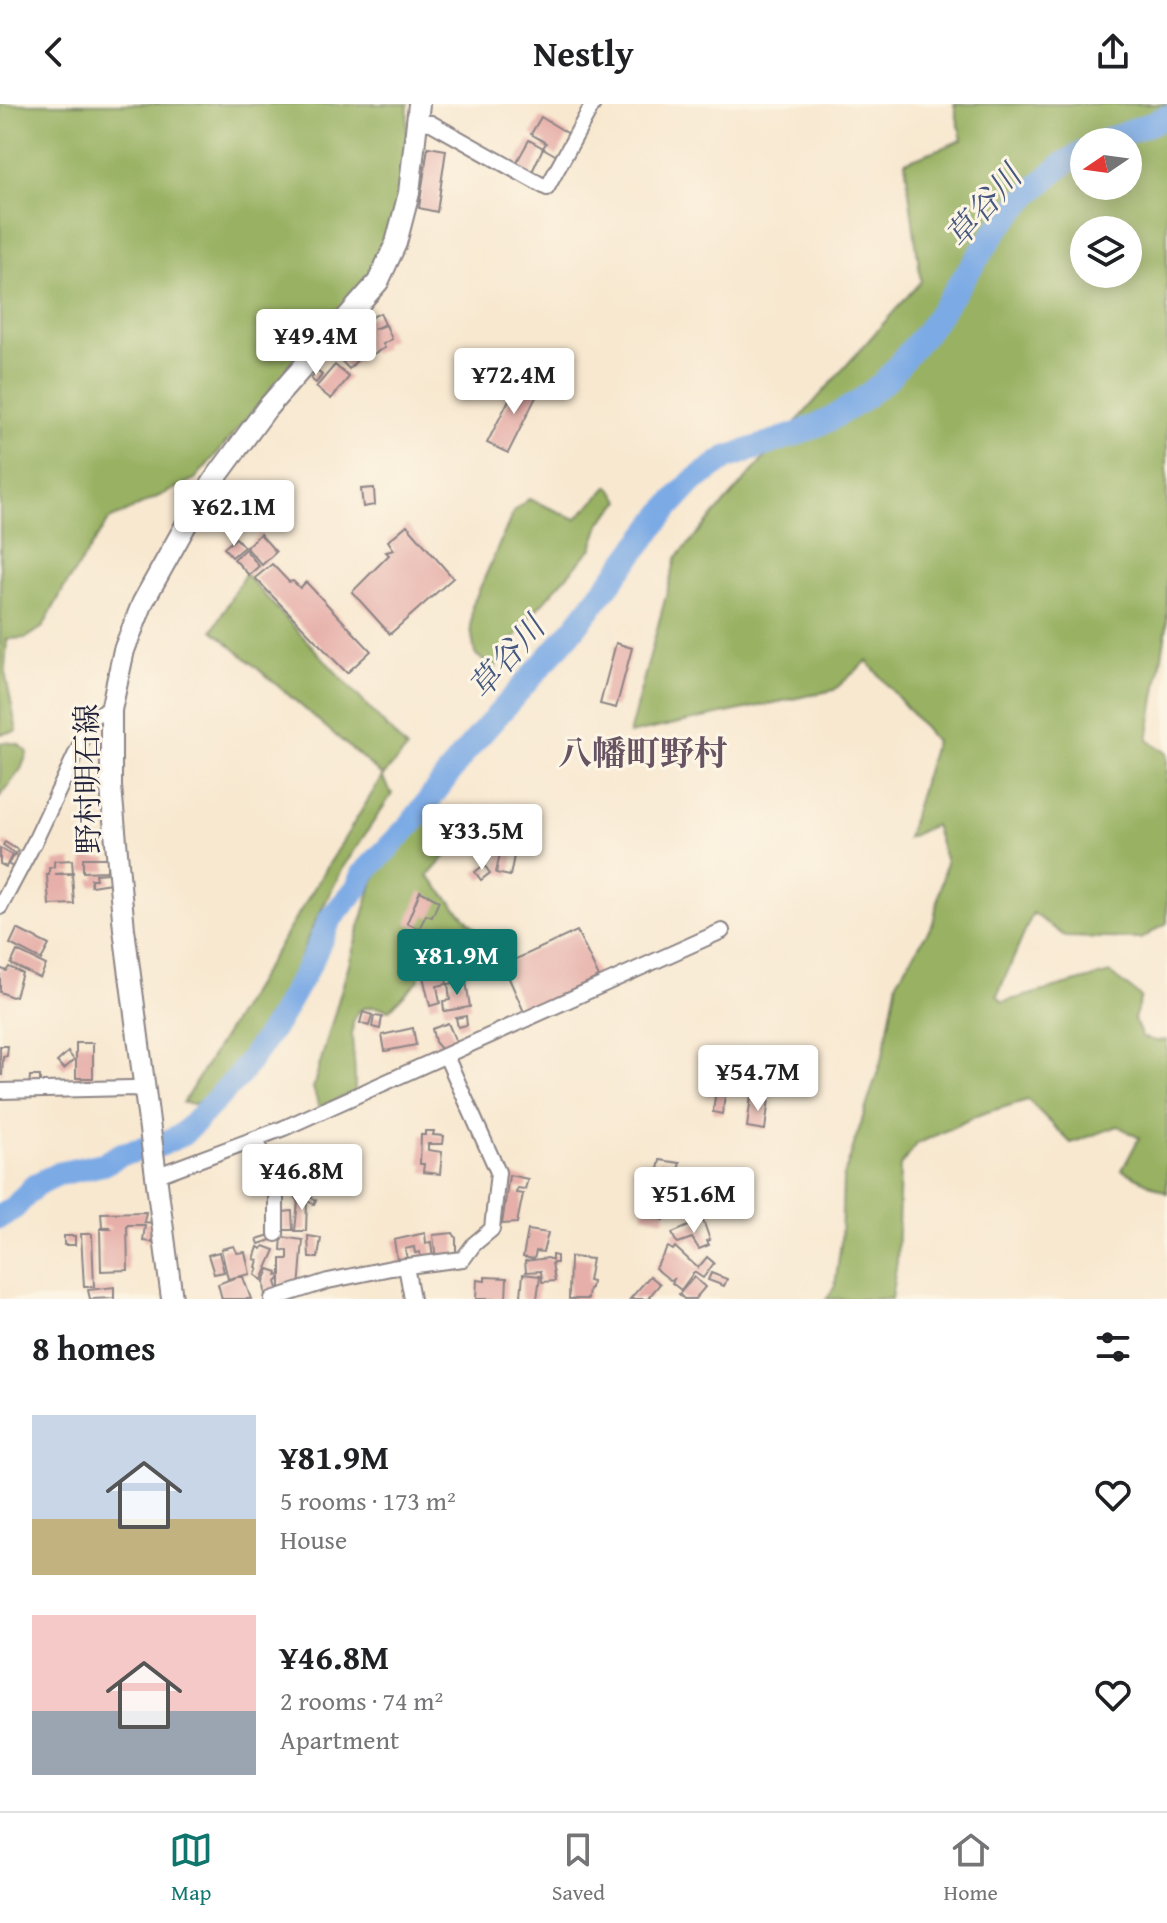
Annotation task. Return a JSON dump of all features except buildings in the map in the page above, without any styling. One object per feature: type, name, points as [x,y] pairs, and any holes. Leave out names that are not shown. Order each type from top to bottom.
[{"type":"main road","name":"野村明石線","points":[[172,1299],[158,1172],[124,929],[112,803],[111,710],[124,650],[143,602],[187,523],[267,408],[378,282],[396,243],[409,193],[418,113]]},
{"type":"street","points":[[418,113],[547,188],[593,104]]},
{"type":"street","points":[[0,907],[35,841],[94,715],[111,710]]},
{"type":"street","points":[[158,1172],[256,1139],[722,931]]},
{"type":"street","points":[[272,1299],[328,1281],[463,1259],[474,1244],[492,1229],[498,1172],[446,1056]]},
{"type":"street","points":[[0,1091],[147,1090]]},
{"type":"street","points":[[256,1139],[276,1184],[276,1234]]},
{"type":"street","points":[[406,1266],[412,1299]]},
{"type":"green space","points":[[0,104],[408,104],[406,154],[398,212],[380,263],[195,479],[109,520],[64,588],[43,627],[26,638],[7,639],[5,672],[17,731],[0,734]]},
{"type":"green space","points":[[954,104],[1167,104],[1167,626],[1148,740],[1167,753],[1167,923],[1141,939],[1066,937],[1033,913],[997,996],[1003,1002],[1110,973],[1141,997],[1134,1019],[1142,1037],[1167,1040],[1167,1193],[1122,1170],[1139,1138],[1118,1126],[1071,1143],[1028,1100],[981,1114],[917,1144],[900,1166],[897,1261],[891,1299],[826,1299],[835,1286],[841,1242],[843,1179],[883,1055],[897,981],[933,923],[946,862],[934,825],[907,838],[935,741],[867,661],[834,690],[629,734],[676,558],[921,281],[905,162],[962,140]]},
{"type":"green space","points":[[609,486],[621,501],[601,522],[592,548],[527,620],[494,669],[475,654],[471,629],[472,606],[514,511],[529,499],[576,519]]},
{"type":"green space","points":[[245,574],[407,749],[383,776],[213,630]]},
{"type":"green space","points":[[0,743],[18,744],[28,752],[21,769],[0,797]]},
{"type":"green space","points":[[382,777],[392,794],[344,866],[310,932],[294,975],[221,1089],[194,1104],[183,1103]]},
{"type":"green space","points":[[423,812],[459,841],[428,876],[481,935],[440,941],[416,953],[419,980],[389,1010],[375,1007],[358,1012],[352,1028],[355,1092],[319,1107],[313,1088],[373,881]]},
{"type":"waterway","name":"草谷川","points":[[1138,128],[1167,117]]},
{"type":"waterway","name":"草谷川","points":[[0,1217],[14,1208],[35,1185],[58,1174],[103,1164],[122,1154],[160,1145],[183,1134],[238,1077],[277,1022],[312,960],[330,919],[358,887],[363,874],[411,824],[465,752],[576,626],[668,508],[693,481],[726,458],[829,420],[886,380],[927,331],[998,228],[1031,192],[1070,160]]},
{"type":"district","name":"八幡町野村","points":[[643,752]]}]
